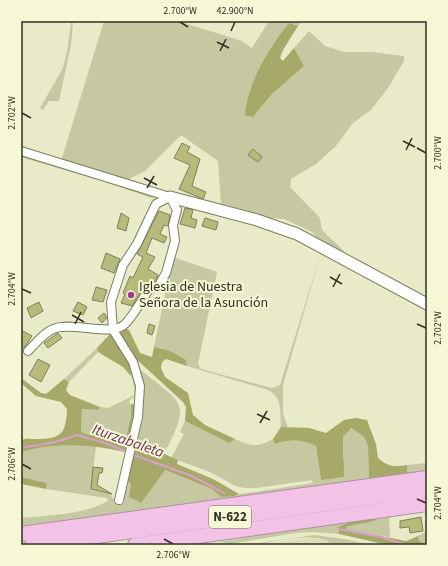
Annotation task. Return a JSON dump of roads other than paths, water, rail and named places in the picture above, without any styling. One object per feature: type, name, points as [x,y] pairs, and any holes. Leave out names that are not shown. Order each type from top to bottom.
[{"type":"highway","points":[[21,534],[427,478]]},
{"type":"highway","name":"N-622","points":[[32,545],[427,490]]},
{"type":"highway","name":"N-622","points":[[135,545],[427,504]]},
{"type":"street","points":[[21,152],[170,197],[257,220],[297,234],[427,304]]},
{"type":"street","points":[[28,351],[44,335],[56,328],[76,325],[113,330],[124,324],[150,288],[158,287],[166,273],[175,241],[173,225],[177,210],[170,197]]},
{"type":"street","points":[[118,500],[138,417],[140,386],[133,362],[113,330],[111,302],[124,265],[137,244],[156,204],[170,197]]},
{"type":"waterway","name":"Iturzabaleta","points":[[21,448],[55,442],[77,435],[105,443],[127,452]]},
{"type":"waterway","name":"Iturzabaleta","points":[[131,454],[192,476],[224,493]]},
{"type":"waterway","name":"Iturzabaleta","points":[[339,529],[382,537],[406,545]]},
{"type":"place","name":"Iglesia de Nuestra Señora de la Asunción","points":[[131,295]]}]
